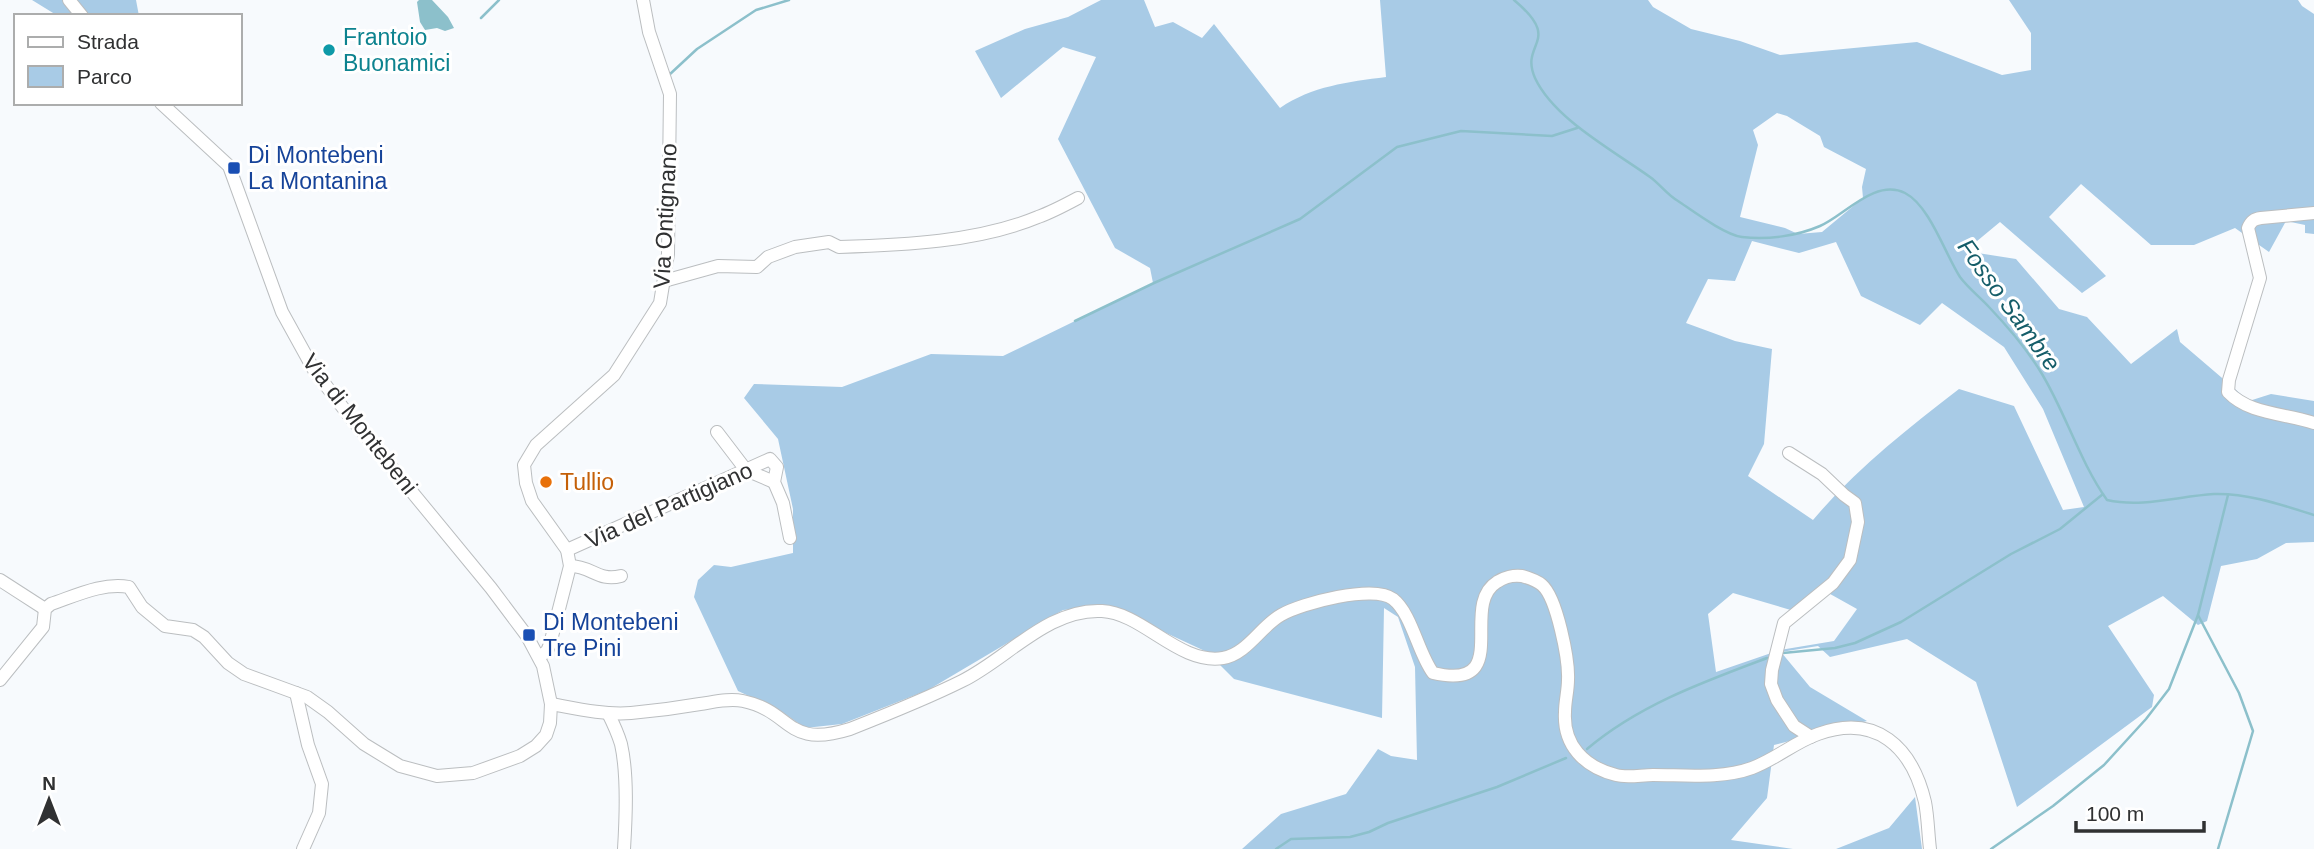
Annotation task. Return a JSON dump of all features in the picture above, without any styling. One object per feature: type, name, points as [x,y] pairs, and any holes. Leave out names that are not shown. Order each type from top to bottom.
[{"type":"street","points":[[69,0],[80,14]]},
{"type":"street","name":"Via Ontignano","points":[[539,657],[551,644],[570,566],[567,550],[532,501],[524,465],[536,445],[614,375],[660,303],[664,281],[668,254],[670,94],[649,32],[643,0]]},
{"type":"street","name":"Via di Montebeni","points":[[163,105],[229,166],[282,312],[314,370],[523,630],[539,657],[551,704]]},
{"type":"street","points":[[664,281],[718,266],[757,267],[768,257],[795,247],[828,243],[839,247],[914,244],[956,238],[1036,218],[1078,198]]},
{"type":"street","points":[[2314,213],[2261,218],[2253,220],[2248,228],[2260,278],[2229,380],[2228,392],[2236,401],[2250,407],[2314,423]]},
{"type":"street","points":[[717,432],[746,470],[774,482],[783,503],[790,538]]},
{"type":"street","points":[[1790,453],[1822,474],[1855,503],[1858,522],[1857,537],[1850,560],[1833,583],[1784,623],[1772,670],[1771,684],[1777,700],[1794,726],[1811,737]]},
{"type":"street","name":"Via del Partigiano","points":[[567,550],[770,459],[777,467],[774,482]]},
{"type":"street","points":[[570,566],[579,566],[608,579],[621,576]]},
{"type":"street","points":[[0,680],[43,627],[45,609],[51,604],[106,586],[129,587],[142,607],[165,625],[192,630],[204,637],[228,663],[244,674],[296,693],[328,712],[364,744],[400,766],[437,776],[473,773],[520,756],[536,746],[546,735],[551,704],[608,713],[631,713],[741,700],[758,706],[804,734],[832,735],[965,680],[1043,628],[1086,611],[1106,611],[1138,624],[1182,650],[1207,659],[1232,656],[1271,622],[1301,606],[1364,593],[1381,594],[1393,599],[1404,611],[1424,662],[1433,673],[1461,677],[1470,671],[1478,660],[1483,643],[1481,611],[1484,599],[1492,585],[1518,575],[1543,585],[1550,596],[1567,667],[1566,731],[1581,759],[1594,768],[1618,776],[1737,773],[1755,767],[1811,737],[1853,726],[1873,730],[1890,738],[1905,754],[1920,784],[1930,849]]},
{"type":"street","points":[[0,580],[45,609]]},
{"type":"street","points":[[296,693],[308,745],[323,784],[319,813],[303,849]]},
{"type":"street","points":[[608,713],[621,744],[624,849]]},
{"type":"green space","points":[[32,0],[136,0],[139,14],[55,14]]},
{"type":"green space","points":[[1101,0],[1144,0],[1155,27],[1173,22],[1202,38],[1214,24],[1280,108],[1318,90],[1386,77],[1380,0],[1648,0],[1653,7],[1691,29],[1740,41],[1780,55],[1917,42],[2002,75],[2031,70],[2031,33],[2009,0],[2298,0],[2314,14],[2314,234],[2305,233],[2305,225],[2286,221],[2269,252],[2235,228],[2194,245],[2151,245],[2081,184],[2049,217],[2106,276],[2082,293],[2000,222],[1965,251],[2016,259],[2059,309],[2087,317],[2131,364],[2177,329],[2180,342],[2249,401],[2271,394],[2314,401],[2314,542],[2286,543],[2257,559],[2221,566],[2207,621],[2198,625],[2163,596],[2108,626],[2154,695],[2152,707],[2017,807],[1976,682],[1907,639],[1830,657],[1818,646],[1781,652],[1810,687],[1867,721],[1774,745],[1767,798],[1731,840],[1793,849],[1242,849],[1281,814],[1346,794],[1378,749],[1391,756],[1417,760],[1415,667],[1398,617],[1384,608],[1382,718],[1234,679],[1207,652],[1108,606],[1063,610],[928,690],[842,724],[805,728],[781,711],[738,691],[694,597],[698,580],[714,565],[731,567],[793,553],[793,509],[778,439],[744,398],[754,384],[842,387],[931,354],[1003,356],[1153,283],[1150,268],[1115,248],[1058,139],[1096,57],[1063,47],[1001,98],[975,51],[1025,29],[1068,17]],"holes":[[[1777,113],[1820,136],[1824,147],[1866,169],[1862,187],[1863,198],[1822,232],[1798,234],[1785,228],[1740,217],[1758,145],[1753,130]],[[1752,241],[1799,253],[1836,242],[1861,296],[1920,325],[1942,303],[2004,347],[2043,409],[2084,507],[2063,510],[2014,406],[1959,389],[1864,467],[1813,520],[1748,476],[1764,444],[1772,349],[1735,341],[1686,323],[1708,279],[1735,281]],[[1823,590],[1857,609],[1834,641],[1780,650],[1716,672],[1708,614],[1733,593],[1794,611]]]},
{"type":"green space","points":[[1915,797],[1922,849],[1836,849],[1889,828]]},
{"type":"shaded area","points":[[419,0],[432,0],[454,28],[445,31],[437,28],[425,30],[420,22]]},
{"type":"waterway","points":[[481,18],[499,0]]},
{"type":"waterway","points":[[669,75],[697,49],[756,10],[789,0]]},
{"type":"waterway","name":"Fosso Sambre","points":[[1514,0],[1536,25],[1538,34],[1532,66],[1535,78],[1556,107],[1586,133],[1654,180],[1674,199],[1727,232],[1742,237],[1762,238],[1802,232],[1820,226],[1860,200],[1882,190],[1905,193],[1914,199],[1929,219],[1960,277],[2011,331],[2036,365],[2051,389],[2089,470],[2107,500],[2134,503],[2227,494],[2265,500],[2314,515]]},
{"type":"waterway","points":[[1075,321],[1300,219],[1397,147],[1461,131],[1552,136],[1577,128]]},
{"type":"waterway","points":[[1783,653],[1835,648],[1855,643],[1901,622],[2011,554],[2060,529],[2103,494]]},
{"type":"waterway","points":[[1991,849],[2053,806],[2104,765],[2169,689],[2198,615],[2228,495]]},
{"type":"waterway","points":[[2198,615],[2239,693],[2253,731],[2218,849]]},
{"type":"waterway","points":[[1587,749],[1607,733],[1650,707],[1767,658]]},
{"type":"waterway","points":[[1276,849],[1291,839],[1350,837],[1369,832],[1388,823],[1497,787],[1566,758]]},
{"type":"place","name":"Frantoio Buonamici","points":[[329,50]]},
{"type":"place","name":"Di Montebeni La Montanina","points":[[234,168]]},
{"type":"place","name":"Tullio","points":[[546,482]]},
{"type":"place","name":"Di Montebeni Tre Pini","points":[[529,635]]}]
